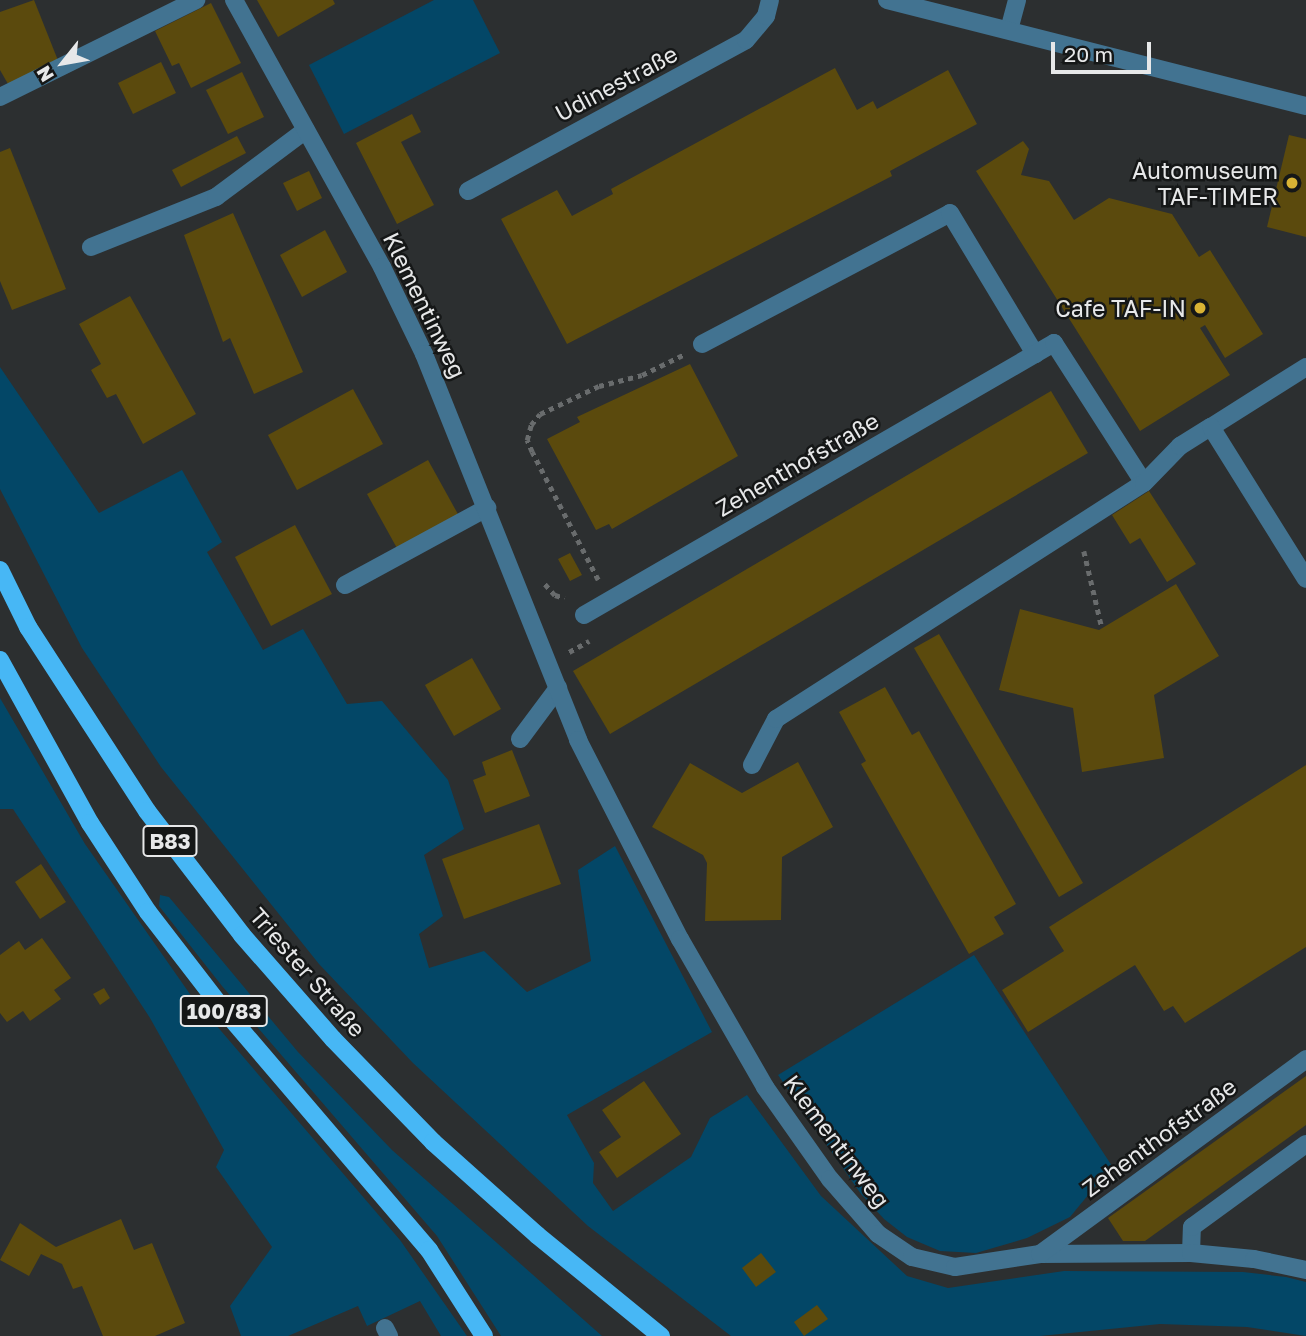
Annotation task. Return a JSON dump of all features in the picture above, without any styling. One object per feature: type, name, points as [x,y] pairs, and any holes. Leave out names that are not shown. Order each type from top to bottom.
[{"type":"main road","name":"Triester Straße","points":[[0,570],[28,627],[147,811],[242,935],[333,1040],[433,1142],[537,1235],[661,1336]]},
{"type":"main road","name":"100/83","points":[[0,660],[90,823],[148,912],[218,1003],[429,1250],[484,1336]]},
{"type":"street","points":[[0,97],[197,0]]},
{"type":"street","name":"Klementinweg","points":[[234,0],[424,354],[578,740],[680,939],[765,1087],[838,1188],[878,1234],[912,1257],[955,1267],[1040,1254],[1191,1253],[1255,1259],[1306,1270]]},
{"type":"street","name":"Udinestraße","points":[[468,191],[746,40],[766,16],[770,0]]},
{"type":"street","points":[[887,0],[1306,106]]},
{"type":"street","points":[[1009,30],[1017,0]]},
{"type":"street","points":[[91,247],[216,197],[306,130]]},
{"type":"street","points":[[702,344],[950,214],[1035,354],[1054,343],[1144,483]]},
{"type":"street","name":"Zehenthofstraße","points":[[584,615],[1035,354]]},
{"type":"street","points":[[752,765],[776,719],[1144,483],[1180,446],[1306,367]]},
{"type":"street","points":[[1211,427],[1306,579]]},
{"type":"street","points":[[345,585],[487,508]]},
{"type":"street","points":[[520,740],[558,688]]},
{"type":"street","name":"Zehenthofstraße","points":[[1040,1254],[1306,1059]]},
{"type":"street","points":[[1191,1253],[1192,1227],[1306,1144]]},
{"type":"path","points":[[609,601],[532,452],[527,440],[531,425],[540,414],[599,386],[642,375],[702,344]]},
{"type":"path","points":[[1074,528],[1102,628]]},
{"type":"path","points":[[513,575],[539,573],[555,595],[562,594],[584,615]]},
{"type":"shaded area","points":[[434,0],[473,0],[500,53],[344,134],[309,65]]},
{"type":"shaded area","points":[[0,367],[99,513],[182,470],[222,542],[207,552],[263,650],[303,629],[347,704],[382,701],[448,780],[464,829],[424,855],[443,916],[419,934],[429,968],[484,951],[527,992],[591,961],[578,870],[615,846],[712,1032],[567,1115],[594,1163],[593,1183],[613,1211],[691,1157],[710,1118],[747,1095],[821,1196],[907,1276],[948,1288],[1064,1271],[1243,1272],[1286,1277],[1306,1282],[1306,1336],[1247,1327],[1160,1324],[1040,1336],[731,1336],[588,1226],[413,1063],[319,964],[161,767],[82,648],[0,489]]},
{"type":"shaded area","points":[[0,698],[85,844],[192,997],[400,1240],[467,1336],[441,1336],[420,1301],[367,1326],[358,1306],[288,1336],[241,1336],[230,1306],[272,1247],[216,1167],[224,1150],[150,1018],[13,809],[0,809]]},
{"type":"shaded area","points":[[160,895],[169,897],[298,1052],[392,1150],[602,1336],[501,1336],[437,1236],[222,986],[159,906]]},
{"type":"shaded area","points":[[974,955],[1112,1166],[1070,1217],[1027,1238],[976,1253],[940,1251],[907,1237],[884,1219],[861,1194],[778,1075]]},
{"type":"building","points":[[34,0],[59,63],[8,84],[0,70],[0,12]]},
{"type":"building","points":[[257,0],[333,0],[335,4],[278,37]]},
{"type":"building","points":[[211,3],[241,63],[191,88],[179,63],[172,66],[155,31]]},
{"type":"building","points":[[161,62],[176,93],[133,114],[118,83]]},
{"type":"building","points":[[835,68],[857,110],[873,101],[877,109],[948,70],[977,124],[890,171],[892,176],[567,344],[501,219],[557,190],[572,216],[613,194],[611,189]]},
{"type":"building","points":[[242,72],[264,117],[228,134],[206,90]]},
{"type":"building","points":[[412,114],[421,132],[401,142],[434,205],[397,224],[356,143]]},
{"type":"building","name":"Automuseum TAF-TIMER","points":[[1289,135],[1306,139],[1306,237],[1267,227]]},
{"type":"building","points":[[237,136],[246,153],[181,187],[172,170]]},
{"type":"building","points":[[1023,141],[1029,149],[1021,175],[1049,181],[1074,220],[1109,198],[1172,214],[1199,257],[1210,250],[1263,334],[1225,358],[1205,325],[1200,328],[1230,375],[1140,431],[976,171]]},
{"type":"building","points":[[10,148],[66,289],[12,310],[0,281],[0,152]]},
{"type":"building","points":[[309,171],[322,198],[297,211],[283,183]]},
{"type":"building","points":[[233,213],[303,372],[254,394],[230,338],[223,342],[184,235]]},
{"type":"building","points":[[325,230],[347,272],[302,297],[280,255]]},
{"type":"building","points":[[130,296],[196,414],[143,444],[116,394],[107,398],[91,370],[101,364],[79,324]]},
{"type":"building","points":[[690,364],[738,456],[612,529],[609,524],[596,530],[547,439],[580,422],[577,417]]},
{"type":"building","points":[[353,389],[383,444],[297,490],[268,435]]},
{"type":"building","points":[[1051,391],[1088,453],[610,734],[573,671]]},
{"type":"building","points":[[428,460],[459,516],[398,550],[367,494]]},
{"type":"building","points":[[1149,491],[1196,564],[1167,582],[1140,538],[1130,544],[1112,515]]},
{"type":"building","points":[[295,525],[332,594],[271,626],[235,557]]},
{"type":"building","points":[[570,553],[582,575],[570,581],[558,559]]},
{"type":"building","points":[[1176,584],[1219,656],[1154,695],[1164,758],[1082,772],[1073,708],[999,690],[1020,609],[1099,630]]},
{"type":"building","points":[[939,634],[1083,883],[1059,897],[914,648]]},
{"type":"building","points":[[472,658],[501,709],[454,736],[425,685]]},
{"type":"building","points":[[885,687],[912,735],[919,731],[1016,904],[994,917],[1004,934],[969,954],[861,764],[866,761],[839,712]]},
{"type":"building","points":[[512,750],[530,796],[485,813],[473,780],[486,775],[482,762]]},
{"type":"building","points":[[798,762],[833,827],[782,857],[781,920],[705,921],[707,863],[703,855],[652,827],[690,763],[742,793]]},
{"type":"building","points":[[1306,765],[1306,947],[1185,1023],[1173,1006],[1164,1011],[1135,965],[1028,1032],[1002,990],[1064,951],[1049,927]]},
{"type":"building","points":[[539,824],[561,884],[464,919],[442,859]]},
{"type":"building","points":[[41,864],[66,902],[40,919],[15,882]]},
{"type":"building","points":[[42,938],[71,978],[54,990],[61,999],[30,1021],[23,1011],[7,1022],[0,1013],[0,955],[19,941],[25,950]]},
{"type":"building","points":[[104,988],[110,998],[100,1005],[93,994]]},
{"type":"building","points":[[1306,1076],[1306,1125],[1145,1241],[1123,1241],[1108,1218]]},
{"type":"building","points":[[644,1081],[681,1134],[617,1178],[599,1152],[621,1137],[602,1110]]},
{"type":"building","points":[[121,1219],[134,1250],[152,1243],[185,1323],[155,1336],[103,1336],[82,1286],[73,1289],[62,1264],[41,1254],[29,1276],[0,1260],[20,1223],[56,1247]]},
{"type":"building","points":[[761,1253],[776,1272],[756,1287],[742,1268]]},
{"type":"building","points":[[817,1305],[828,1319],[804,1336],[794,1322]]},
{"type":"place","name":"Automuseum TAF-TIMER","points":[[1292,183]]},
{"type":"place","name":"Cafe TAF-IN","points":[[1200,308]]}]
